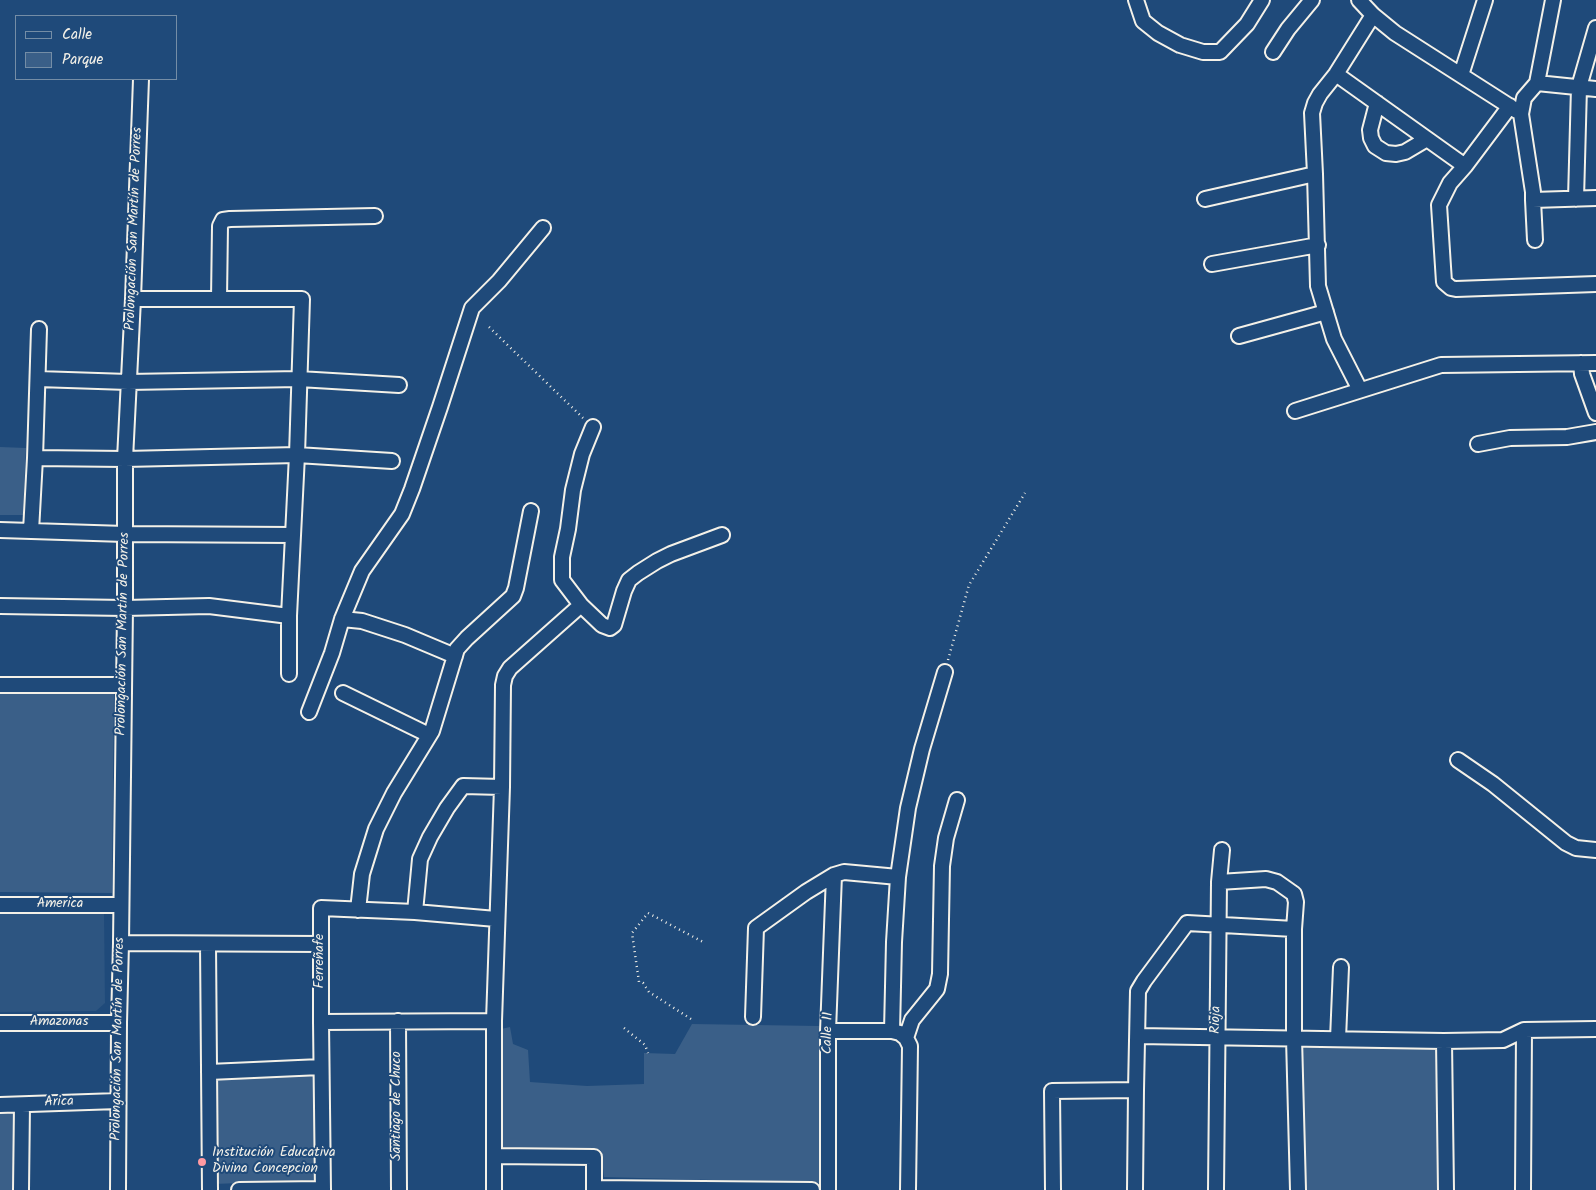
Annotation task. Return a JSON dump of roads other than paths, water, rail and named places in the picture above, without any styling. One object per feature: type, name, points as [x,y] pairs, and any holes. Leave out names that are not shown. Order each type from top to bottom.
[{"type":"street","points":[[1136,0],[1143,21],[1158,33],[1180,46],[1203,52],[1220,52],[1247,24],[1262,0]]},
{"type":"street","points":[[1273,52],[1288,29],[1312,0]]},
{"type":"street","points":[[1359,0],[1395,33],[1515,110],[1533,192],[1535,240]]},
{"type":"street","points":[[1461,75],[1485,0]]},
{"type":"street","points":[[1553,0],[1537,83],[1450,182],[1439,205],[1444,282],[1451,288],[1456,289],[1596,284]]},
{"type":"street","points":[[1360,390],[1334,339],[1318,286],[1316,174],[1312,114],[1320,94],[1336,74],[1373,14]]},
{"type":"street","points":[[1576,199],[1579,87],[1596,28]]},
{"type":"street","points":[[1336,74],[1465,166]]},
{"type":"street","name":"Prolongación San Martín de Porres","points":[[118,1190],[125,459],[141,80]]},
{"type":"street","points":[[1537,83],[1596,90]]},
{"type":"street","points":[[1377,103],[1370,130],[1375,146],[1386,153],[1396,154],[1404,152],[1427,139]]},
{"type":"street","points":[[1205,199],[1316,174]]},
{"type":"street","points":[[1533,200],[1596,198]]},
{"type":"street","points":[[219,299],[220,226],[223,220],[375,216]]},
{"type":"street","points":[[309,712],[332,653],[342,619],[362,572],[402,514],[440,407],[472,308],[499,281],[543,228]]},
{"type":"street","points":[[1212,264],[1318,245]]},
{"type":"street","points":[[133,299],[302,299],[289,616],[289,674]]},
{"type":"street","points":[[1239,336],[1326,312]]},
{"type":"street","points":[[32,532],[39,329]]},
{"type":"street","points":[[1295,412],[1441,364],[1596,362]]},
{"type":"street","points":[[1581,363],[1582,374],[1596,413]]},
{"type":"street","points":[[38,379],[128,382],[299,379],[399,385]]},
{"type":"street","points":[[593,427],[582,454],[573,490],[562,557],[562,580],[581,605],[602,625],[610,628],[614,625],[629,580],[656,561],[722,535]]},
{"type":"street","points":[[1478,444],[1510,438],[1567,437],[1596,432]]},
{"type":"street","points":[[35,458],[125,459],[297,455],[392,461]]},
{"type":"street","points":[[358,910],[362,874],[376,830],[394,793],[429,735],[442,700],[457,649],[466,638],[512,596],[516,588],[530,510]]},
{"type":"street","points":[[0,530],[293,536]]},
{"type":"street","points":[[494,1190],[494,1021],[502,787],[503,685],[505,676],[510,668],[581,605]]},
{"type":"street","points":[[0,606],[125,608],[209,606],[289,616]]},
{"type":"street","points":[[342,619],[362,621],[405,635],[455,656]]},
{"type":"street","points":[[892,1032],[898,877],[912,791],[945,672]]},
{"type":"street","points":[[0,685],[123,685]]},
{"type":"street","points":[[342,693],[429,735]]},
{"type":"street","points":[[1458,760],[1493,784],[1566,843],[1576,848],[1596,850]]},
{"type":"street","points":[[416,912],[420,859],[430,837],[461,787],[502,787]]},
{"type":"street","points":[[906,1038],[912,1020],[937,989],[940,974],[942,866],[946,838],[958,800]]},
{"type":"street","name":"Rioja","points":[[1216,1190],[1216,1038],[1219,882],[1222,850]]},
{"type":"street","points":[[753,1017],[756,928],[806,892],[834,875],[844,872],[898,877]]},
{"type":"street","name":"Calle 11","points":[[828,1190],[828,1031],[834,875]]},
{"type":"street","points":[[1219,882],[1266,879],[1281,885],[1294,894],[1296,902],[1294,929],[1294,1038],[1298,1190]]},
{"type":"street","name":"America","points":[[0,905],[121,905]]},
{"type":"street","name":"Ferreñafe","points":[[323,1189],[321,908],[416,912],[496,919]]},
{"type":"street","points":[[1135,1190],[1138,991],[1144,981],[1187,923],[1294,929]]},
{"type":"street","points":[[121,943],[321,944]]},
{"type":"street","points":[[208,944],[210,1190]]},
{"type":"street","points":[[1338,1039],[1341,967]]},
{"type":"street","name":"Santiago de Chuco","points":[[398,1021],[399,1190]]},
{"type":"street","points":[[321,1022],[494,1021]]},
{"type":"street","name":"Amazonas","points":[[0,1023],[119,1023]]},
{"type":"street","points":[[1138,1036],[1444,1041],[1502,1040],[1524,1030],[1596,1029]]},
{"type":"street","points":[[1523,1190],[1524,1030]]},
{"type":"street","points":[[828,1031],[892,1032],[900,1033],[906,1038],[910,1046],[908,1190]]},
{"type":"street","points":[[1444,1041],[1446,1190]]},
{"type":"street","points":[[209,1072],[321,1067]]},
{"type":"street","points":[[1052,1190],[1052,1091],[1136,1090]]},
{"type":"street","name":"Arica","points":[[0,1105],[118,1101]]},
{"type":"street","points":[[22,1105],[22,1190]]},
{"type":"street","points":[[494,1156],[594,1157],[594,1189],[812,1190]]},
{"type":"street","points":[[239,1190],[323,1189]]},
{"type":"place","name":"Institución Educativa Divina Concepcion","points":[[202,1162]]}]
